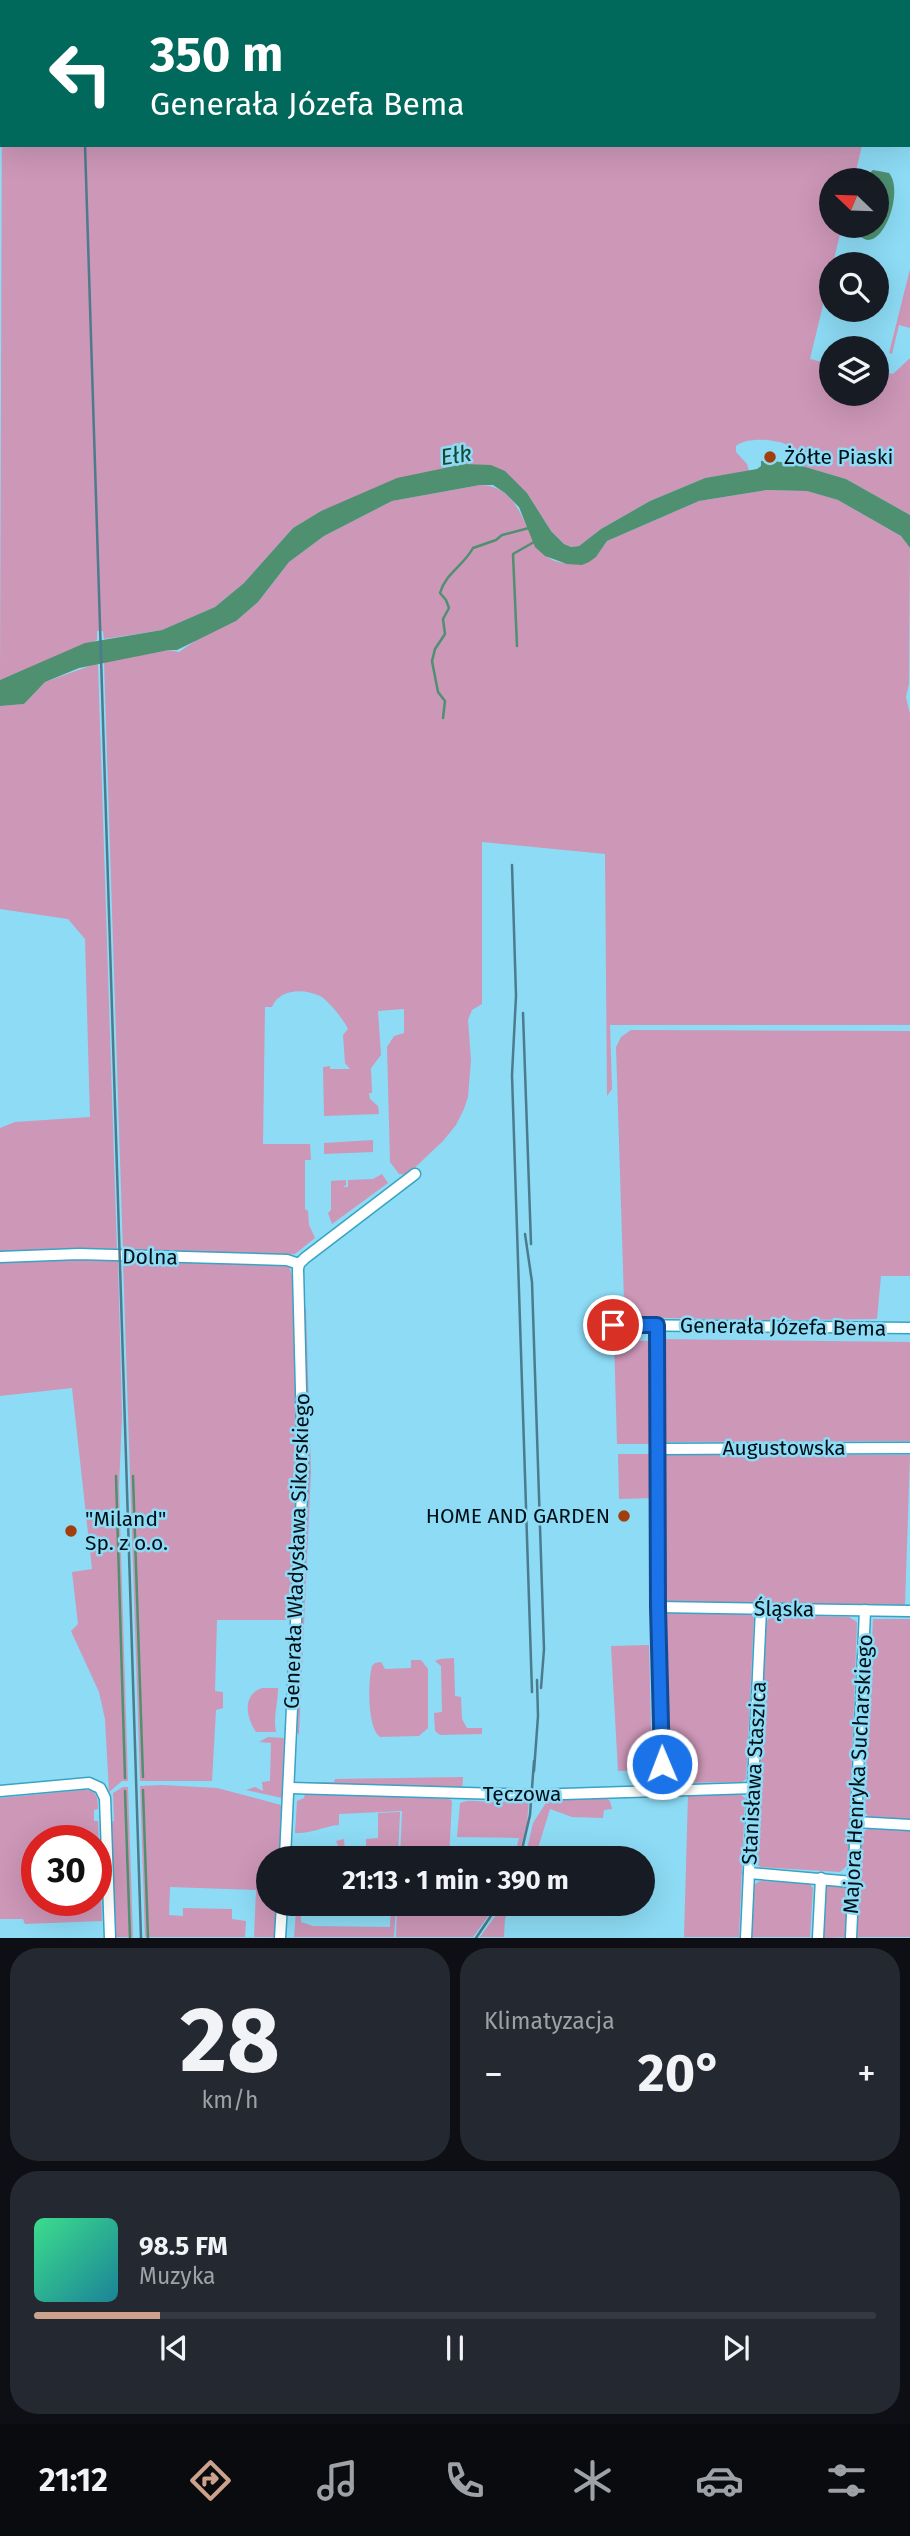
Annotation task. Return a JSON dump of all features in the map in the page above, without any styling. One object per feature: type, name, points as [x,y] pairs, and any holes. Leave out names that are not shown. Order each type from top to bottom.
[{"type":"street","points":[[299,1264],[415,1174]]},
{"type":"street","name":"Dolna","points":[[0,1257],[79,1254],[287,1260],[299,1264]]},
{"type":"street","name":"Generała Władysława Sikorskiego","points":[[286,1846],[303,1471],[297,1273],[299,1264]]},
{"type":"street","name":"Generała Józefa Bema","points":[[613,1325],[910,1328]]},
{"type":"street","points":[[657,1325],[662,1790]]},
{"type":"street","name":"Augustowska","points":[[657,1449],[910,1448]]},
{"type":"street","name":"Śląska","points":[[658,1607],[910,1611]]},
{"type":"street","name":"Stanisława Staszica","points":[[746,1937],[761,1609]]},
{"type":"street","name":"Majora Henryka Sucharskiego","points":[[850,1937],[865,1610]]},
{"type":"street","points":[[0,1791],[89,1783],[100,1788],[105,1798],[110,1937]]},
{"type":"street","name":"Tęczowa","points":[[290,1788],[519,1795],[754,1787]]},
{"type":"street","points":[[856,1822],[910,1825]]},
{"type":"street","points":[[750,1873],[853,1882]]},
{"type":"street","name":"Majora Henryka Sucharskiego","points":[[818,1937],[821,1878]]},
{"type":"street","points":[[280,1937],[281,1916]]},
{"type":"shaded area","points":[[2,147],[862,147],[857,168],[819,168],[819,238],[839,238],[836,252],[819,252],[819,322],[810,359],[819,361],[819,406],[889,406],[889,373],[893,374],[910,358],[910,515],[846,479],[802,466],[800,454],[788,445],[769,440],[750,440],[736,446],[736,452],[747,464],[749,471],[705,478],[650,501],[601,529],[579,546],[571,547],[551,531],[527,493],[464,464],[433,471],[321,511],[293,528],[244,583],[215,607],[162,630],[104,639],[103,631],[97,631],[97,640],[0,680]]},
{"type":"shaded area","points":[[889,173],[894,183],[889,216]]},
{"type":"shaded area","points":[[910,269],[910,328],[899,325],[892,354],[889,353]]},
{"type":"shaded area","points":[[769,460],[846,479],[910,515],[910,548],[901,536],[838,500],[807,491],[767,490],[699,501],[607,541],[589,562],[582,565],[567,564],[545,556],[535,547],[519,507],[505,493],[493,485],[480,485],[392,501],[324,536],[289,562],[258,602],[236,621],[177,650],[79,668],[45,682],[24,704],[0,706],[0,680],[85,643],[162,630],[215,607],[244,583],[293,528],[321,511],[397,478],[464,464],[491,465],[505,471],[527,493],[551,531],[571,547],[579,546],[601,529],[650,501],[705,478],[757,469],[761,466],[761,461]]},
{"type":"shaded area","points":[[480,485],[497,489],[510,498],[542,552],[553,560],[569,563],[596,557],[607,541],[699,501],[767,490],[807,491],[838,500],[901,536],[910,548],[909,684],[906,697],[910,714],[910,1025],[610,1025],[612,1089],[607,1096],[605,854],[482,842],[482,1004],[472,1010],[468,1020],[471,1060],[468,1097],[456,1125],[443,1141],[407,1175],[399,1174],[390,1162],[387,1047],[394,1036],[404,1033],[404,1009],[378,1011],[381,1055],[371,1068],[372,1093],[369,1093],[370,1099],[378,1106],[379,1114],[324,1116],[323,1067],[350,1069],[345,1063],[343,1035],[348,1029],[336,1011],[320,996],[299,991],[286,993],[275,1001],[272,1007],[265,1007],[263,1144],[310,1144],[311,1160],[305,1160],[305,1209],[308,1211],[309,1225],[315,1238],[295,1254],[123,1252],[104,662],[169,650],[179,652],[198,639],[236,621],[258,602],[289,562],[324,536],[392,501]]},
{"type":"shaded area","points":[[98,663],[117,1252],[60,1250],[0,1253],[0,1128],[15,1122],[90,1117],[85,939],[68,919],[0,909],[0,706],[24,704],[45,682]]},
{"type":"shaded area","points":[[631,1030],[910,1031],[910,1276],[881,1276],[877,1319],[641,1318],[627,1313],[624,1301],[616,1047],[621,1037]]},
{"type":"shaded area","points":[[373,1140],[373,1152],[324,1154],[324,1143]]},
{"type":"shaded area","points":[[382,1174],[388,1183],[332,1224],[328,1213],[331,1210],[331,1181],[346,1180],[343,1187],[348,1187],[348,1180],[373,1179]]},
{"type":"shaded area","points":[[68,1258],[118,1261],[122,1416],[119,1487],[128,1781],[122,1781],[109,1792],[105,1719],[99,1692],[71,1631],[78,1624],[72,1572],[92,1569],[72,1388],[0,1396],[0,1262]]},
{"type":"shaded area","points":[[123,1261],[280,1264],[289,1267],[292,1275],[299,1450],[291,1620],[217,1620],[215,1691],[223,1692],[223,1708],[216,1710],[212,1781],[140,1781]]},
{"type":"shaded area","points":[[306,1308],[311,1472],[299,1735],[297,1732],[308,1471]]},
{"type":"shaded area","points":[[661,1339],[910,1342],[910,1441],[661,1442]]},
{"type":"shaded area","points":[[614,1340],[653,1341],[654,1444],[617,1444]]},
{"type":"shaded area","points":[[618,1454],[654,1454],[654,1498],[619,1499]]},
{"type":"shaded area","points":[[661,1455],[910,1455],[905,1605],[662,1602]]},
{"type":"shaded area","points":[[666,1612],[750,1613],[754,1618],[746,1779],[742,1782],[672,1783],[667,1776]]},
{"type":"shaded area","points":[[772,1615],[849,1617],[857,1622],[848,1865],[840,1872],[760,1867],[754,1861],[766,1622]]},
{"type":"shaded area","points":[[873,1619],[910,1619],[910,1819],[869,1817],[864,1811]]},
{"type":"shaded area","points":[[649,1645],[652,1770],[618,1771],[611,1646]]},
{"type":"shaded area","points":[[454,1658],[455,1696],[461,1697],[462,1719],[467,1728],[482,1728],[482,1734],[440,1735],[435,1731],[434,1713],[442,1712],[441,1666],[435,1661]]},
{"type":"shaded area","points":[[411,1660],[421,1660],[428,1669],[428,1728],[419,1736],[380,1737],[371,1714],[369,1692],[372,1666],[381,1662],[385,1669],[411,1668]]},
{"type":"shaded area","points":[[262,1688],[278,1688],[276,1732],[256,1732],[250,1720],[249,1701],[256,1691]]},
{"type":"shaded area","points":[[268,1737],[284,1738],[282,1798],[246,1790],[255,1787],[263,1791],[262,1782],[270,1781],[271,1743],[259,1742]]},
{"type":"shaded area","points":[[463,1777],[462,1792],[306,1785],[305,1782],[334,1782],[335,1779]]},
{"type":"shaded area","points":[[140,1786],[217,1788],[281,1805],[280,1846],[256,1846],[256,1890],[170,1887],[169,1915],[183,1916],[183,1908],[232,1909],[232,1919],[246,1921],[245,1937],[145,1937]]},
{"type":"shaded area","points":[[128,1787],[133,1937],[115,1937],[111,1822],[114,1821],[113,1793]]},
{"type":"shaded area","points":[[91,1791],[98,1801],[98,1809],[94,1810],[94,1821],[98,1821],[98,1825],[21,1825],[21,1916],[102,1916],[102,1921],[25,1924],[23,1919],[0,1919],[0,1798]]},
{"type":"shaded area","points":[[305,1793],[449,1799],[452,1801],[450,1846],[401,1846],[402,1811],[339,1814],[339,1825],[295,1833],[297,1801],[304,1798]]},
{"type":"shaded area","points":[[688,1795],[741,1795],[745,1798],[739,1937],[684,1937]]},
{"type":"shaded area","points":[[604,1796],[610,1801],[612,1809],[604,1810],[603,1818],[572,1817],[550,1809],[539,1846],[528,1846],[533,1823],[549,1798]]},
{"type":"shaded area","points":[[529,1799],[527,1824],[521,1846],[517,1846],[519,1838],[457,1837],[460,1803]]},
{"type":"shaded area","points":[[400,1812],[399,1846],[366,1846],[366,1839],[378,1838],[378,1813]]},
{"type":"shaded area","points":[[867,1829],[910,1831],[910,1937],[857,1937],[861,1835]]},
{"type":"shaded area","points":[[344,1839],[344,1846],[338,1846],[336,1841]]},
{"type":"shaded area","points":[[760,1881],[810,1884],[813,1888],[810,1937],[751,1937],[754,1885]]},
{"type":"shaded area","points":[[845,1885],[849,1891],[847,1937],[822,1938],[825,1886]]},
{"type":"shaded area","points":[[256,1890],[256,1916],[277,1916],[275,1937],[254,1937]]},
{"type":"shaded area","points":[[296,1916],[301,1916],[301,1922],[313,1926],[390,1927],[390,1916],[395,1916],[394,1937],[294,1937]]},
{"type":"shaded area","points":[[397,1916],[488,1916],[473,1937],[396,1937]]},
{"type":"shaded area","points":[[495,1916],[506,1916],[504,1937],[480,1937]]},
{"type":"waterway","points":[[443,718],[445,701],[438,692],[432,661],[435,649],[445,634],[443,619],[449,608],[440,593],[442,586],[473,548],[496,540],[502,535],[529,528]]},
{"type":"waterway","points":[[517,646],[513,554],[534,542]]},
{"type":"waterway","points":[[116,1476],[125,1778]]},
{"type":"waterway","points":[[133,1476],[143,1777]]},
{"type":"waterway","points":[[143,1790],[148,1938]]},
{"type":"waterway","points":[[125,1791],[130,1938]]},
{"type":"railway","points":[[85,147],[141,1938]]},
{"type":"railway","points":[[512,865],[516,996],[512,1075],[532,1692]]},
{"type":"railway","points":[[523,1013],[531,1244]]},
{"type":"railway","points":[[525,1234],[532,1282],[544,1649],[541,1688]]},
{"type":"railway","points":[[534,1771],[538,1716],[537,1680]]},
{"type":"railway","points":[[523,1846],[530,1815],[534,1761]]},
{"type":"railway","points":[[476,1938],[491,1916]]},
{"type":"place","name":"Żółte Piaski","points":[[770,457]]},
{"type":"place","name":"HOME AND GARDEN","points":[[624,1516]]},
{"type":"place","name":"\"Miland\" Sp. z o.o.","points":[[71,1531]]},
{"type":"route","points":[[613,1325],[657,1325],[658,1607],[662,1764]]},
{"type":"water label","name":"Ełk","points":[[456,455]]}]
